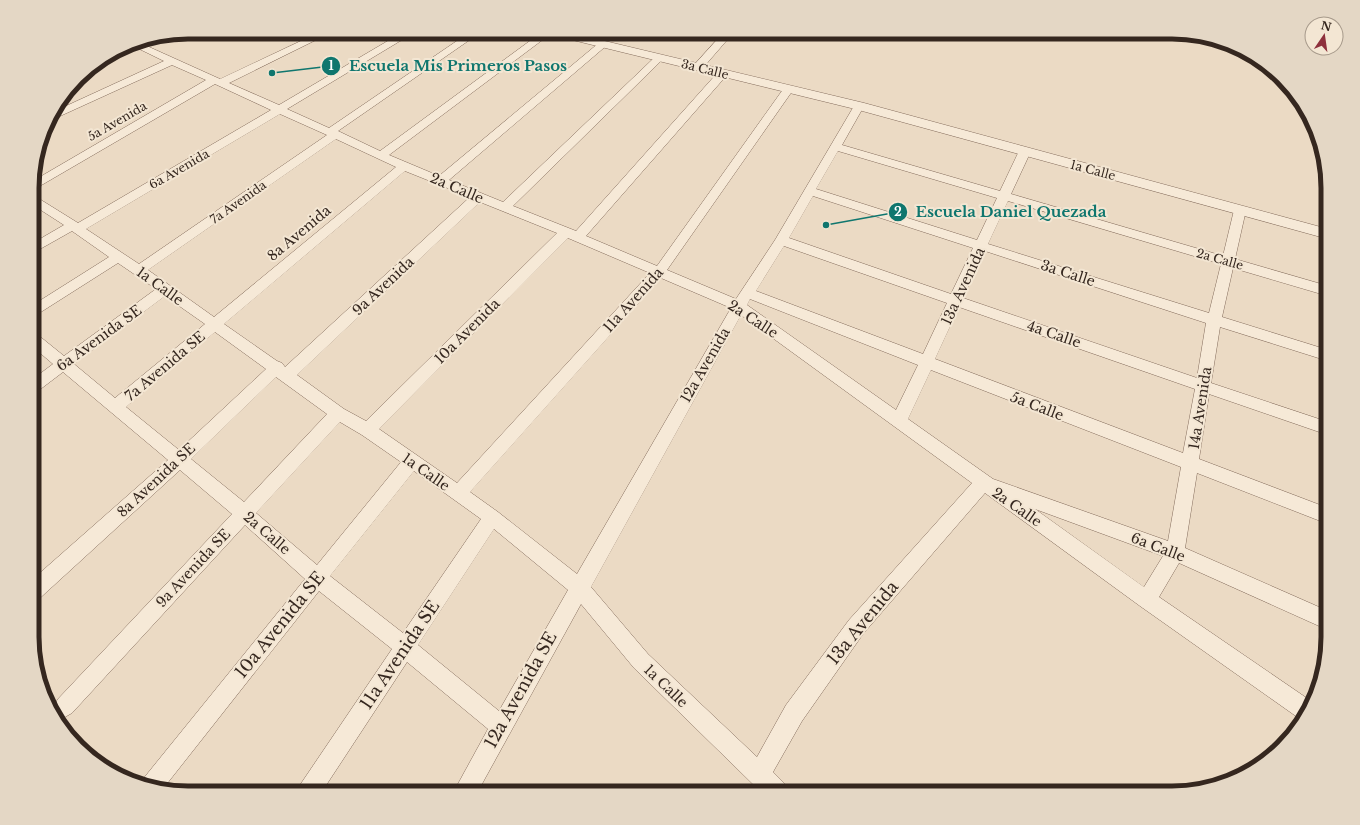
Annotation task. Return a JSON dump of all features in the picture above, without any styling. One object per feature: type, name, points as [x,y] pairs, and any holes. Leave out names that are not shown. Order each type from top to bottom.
[{"type":"street","name":"5a Avenida","points":[[39,183],[217,81],[311,39]]},
{"type":"street","points":[[281,109],[398,39]]},
{"type":"street","points":[[333,133],[466,39]]},
{"type":"street","points":[[381,156],[539,39]]},
{"type":"street","name":"3a Calle","points":[[582,39],[859,106]]},
{"type":"street","points":[[698,67],[724,39]]},
{"type":"street","points":[[441,182],[603,44]]},
{"type":"street","name":"2a Calle","points":[[141,47],[441,182],[659,272],[743,300],[983,483],[1147,600],[1303,708]]},
{"type":"street","points":[[504,208],[659,58]]},
{"type":"street","points":[[59,114],[172,61]]},
{"type":"street","name":"10a Avenida","points":[[368,430],[572,235],[722,73]]},
{"type":"street","name":"11a Avenida","points":[[457,494],[659,272],[788,90]]},
{"type":"street","name":"12a Avenida","points":[[578,587],[743,300],[837,147],[859,106]]},
{"type":"street","name":"1a Calle","points":[[859,106],[1321,232]]},
{"type":"street","name":"6a Avenida","points":[[39,246],[281,109]]},
{"type":"street","name":"7a Avenida","points":[[140,270],[333,133]]},
{"type":"street","name":"2a Calle","points":[[837,147],[1321,289]]},
{"type":"street","name":"13a Avenida","points":[[900,421],[1026,151]]},
{"type":"street","name":"8a Avenida","points":[[214,325],[404,166]]},
{"type":"street","name":"3a Calle","points":[[809,191],[1321,354]]},
{"type":"street","name":"9a Avenida","points":[[282,371],[478,197]]},
{"type":"street","name":"1a Calle","points":[[39,203],[75,226],[118,257],[140,270],[214,325],[282,371],[338,413],[368,430],[411,462],[492,517],[578,587],[641,661],[770,786]]},
{"type":"street","name":"14a Avenida","points":[[1147,600],[1174,552],[1214,320],[1240,210]]},
{"type":"street","name":"4a Calle","points":[[781,240],[1321,427]]},
{"type":"street","points":[[39,308],[118,257]]},
{"type":"street","name":"6a Avenida SE","points":[[39,383],[165,289]]},
{"type":"street","name":"5a Calle","points":[[743,300],[927,364],[1321,513]]},
{"type":"street","name":"7a Avenida SE","points":[[115,407],[214,325]]},
{"type":"street","name":"2a Calle","points":[[39,344],[244,513],[318,578],[501,726]]},
{"type":"street","name":"8a Avenida SE","points":[[39,587],[179,460],[282,371]]},
{"type":"street","name":"9a Avenida SE","points":[[65,706],[338,413]]},
{"type":"street","name":"10a Avenida SE","points":[[154,782],[411,462]]},
{"type":"street","name":"13a Avenida","points":[[759,776],[794,714],[856,627],[983,483]]},
{"type":"street","name":"6a Calle","points":[[983,483],[1174,552],[1321,618]]},
{"type":"street","name":"11a Avenida SE","points":[[313,786],[492,517]]},
{"type":"street","name":"12a Avenida SE","points":[[468,786],[578,587]]},
{"type":"place","name":"Escuela Mis Primeros Pasos","points":[[272,73]]},
{"type":"place","name":"Escuela Daniel Quezada","points":[[826,225]]}]
